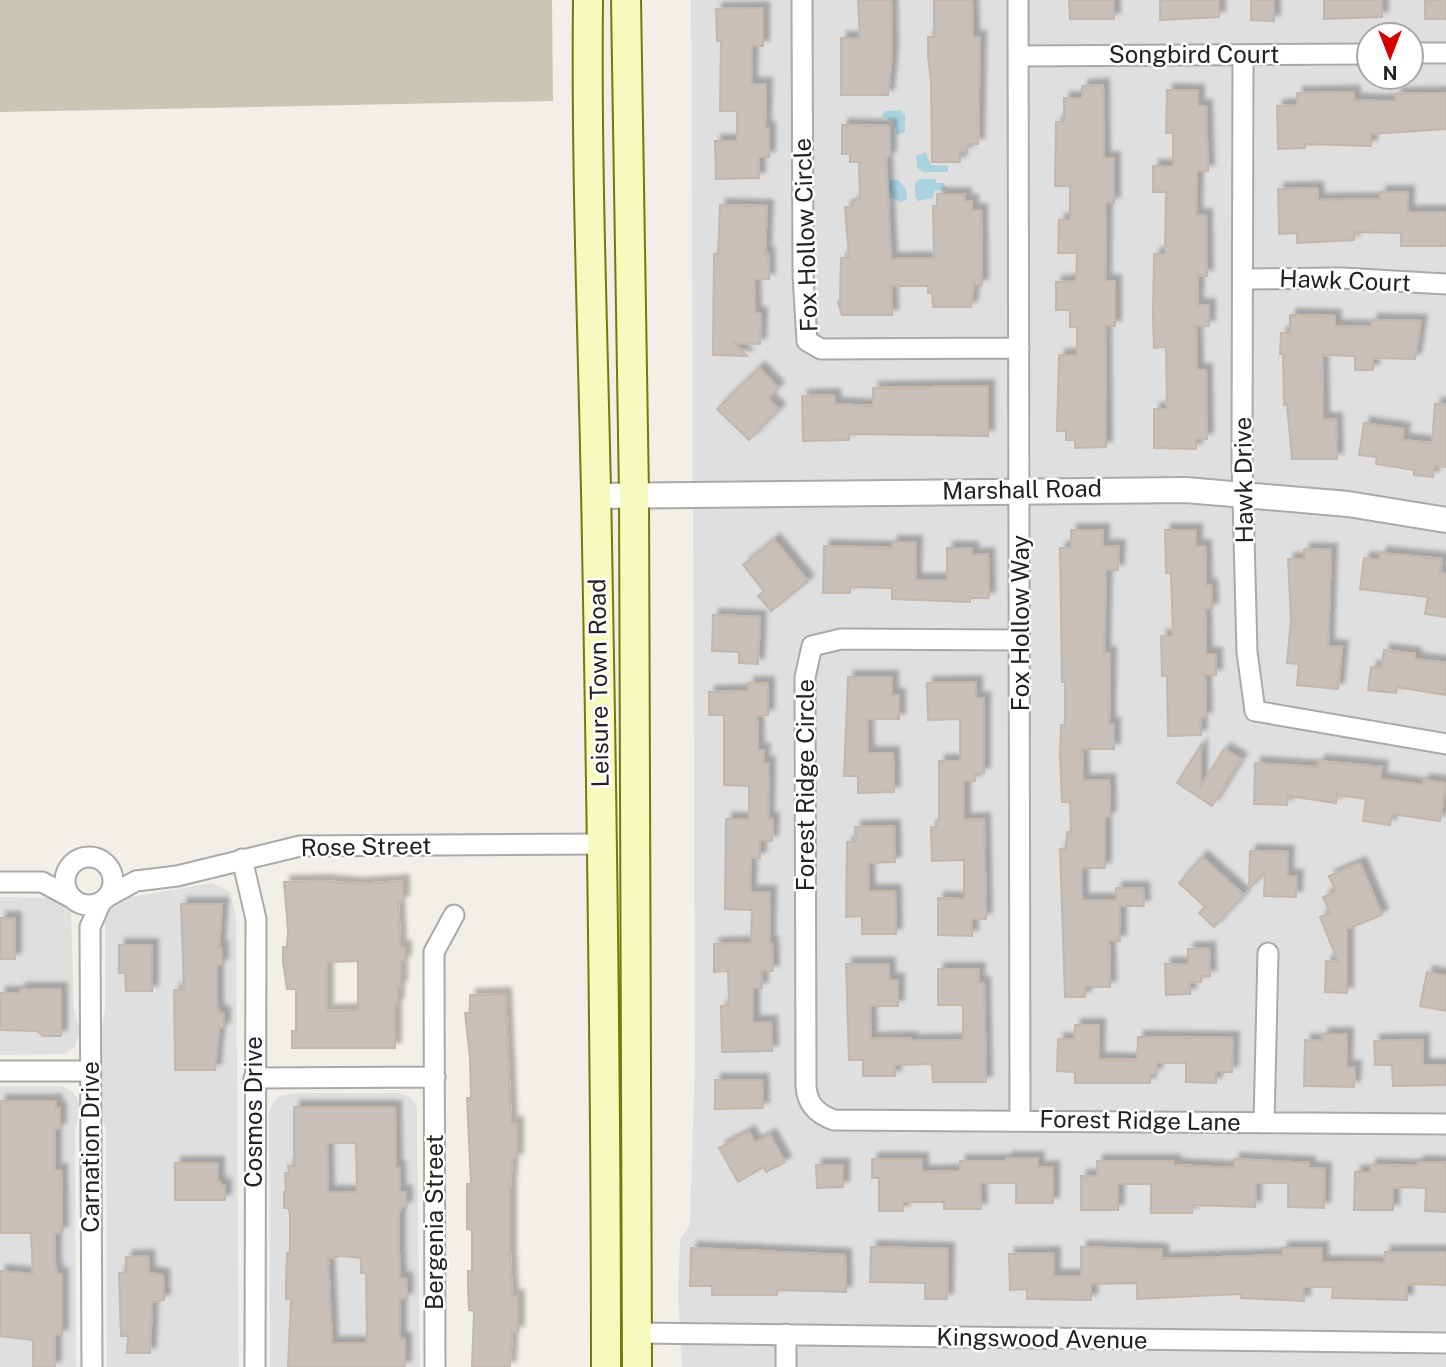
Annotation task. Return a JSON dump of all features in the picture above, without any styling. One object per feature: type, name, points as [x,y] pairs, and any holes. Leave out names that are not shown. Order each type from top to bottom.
[{"type":"main road","name":"Leisure Town Road","points":[[588,0],[587,141],[596,496],[606,1132],[606,1367]]},
{"type":"main road","name":"Leisure Town Road","points":[[626,0],[634,495],[637,1367]]},
{"type":"main road","points":[[606,1132],[617,1289],[623,1311],[637,1333]]},
{"type":"street","name":"Fox Hollow Circle","points":[[802,0],[803,275],[807,341],[821,349],[1020,348]]},
{"type":"street","name":"Fox Hollow Way","points":[[1018,0],[1021,490],[1020,1120]]},
{"type":"street","points":[[1425,53],[1446,53]]},
{"type":"street","name":"Songbird Court","points":[[1018,56],[1355,54]]},
{"type":"street","name":"Hawk Drive","points":[[1243,55],[1244,493],[1247,652],[1255,711],[1446,744]]},
{"type":"street","name":"Hawk Court","points":[[1245,279],[1342,278],[1446,284]]},
{"type":"street","name":"Marshall Road","points":[[596,496],[1099,489],[1244,493],[1348,504],[1446,520]]},
{"type":"street","name":"Forest Ridge Circle","points":[[834,1120],[823,1116],[814,1108],[807,1097],[806,1086],[805,677],[812,646],[841,639],[1020,640]]},
{"type":"street","name":"Rose Street","points":[[104,899],[136,881],[177,876],[300,846],[600,844]]},
{"type":"street","points":[[0,882],[42,882],[90,857],[136,881]]},
{"type":"street","name":"Cosmos Drive","points":[[242,859],[256,919],[255,1367]]},
{"type":"street","points":[[70,866],[64,881],[73,900]]},
{"type":"street","points":[[42,882],[84,905],[104,899],[113,883],[109,868]]},
{"type":"street","name":"Carnation Drive","points":[[92,1367],[90,927],[104,899]]},
{"type":"street","name":"Carnation Drive","points":[[73,900],[90,927]]},
{"type":"street","name":"Bergenia Street","points":[[435,1367],[434,952],[454,915]]},
{"type":"street","points":[[1264,1123],[1268,953]]},
{"type":"street","points":[[0,1071],[90,1071]]},
{"type":"street","points":[[254,1078],[435,1077]]},
{"type":"street","name":"Forest Ridge Lane","points":[[834,1120],[1446,1124]]},
{"type":"street","name":"Kingswood Avenue","points":[[637,1333],[1446,1343]]},
{"type":"street","points":[[786,1334],[786,1367]]},
{"type":"shaded area","points":[[0,0],[552,0],[553,101],[0,112]]},
{"type":"shaded area","points":[[691,0],[1446,0],[1446,1367],[682,1367],[678,1295],[680,1240],[690,1224],[695,1058]]},
{"type":"shaded area","points":[[212,883],[230,892],[236,917],[239,1367],[107,1367],[106,1129],[100,1112],[100,1034],[105,1010],[105,919],[110,908],[120,899]]},
{"type":"shaded area","points":[[0,897],[53,898],[71,912],[74,1010],[80,1030],[75,1047],[64,1054],[0,1055]]},
{"type":"shaded area","points":[[0,1086],[62,1086],[73,1092],[79,1102],[75,1130],[76,1367],[0,1367]]},
{"type":"shaded area","points":[[296,1093],[399,1093],[410,1097],[417,1107],[420,1367],[270,1367],[269,1114],[272,1104],[280,1096]]},
{"type":"water","points":[[900,110],[905,115],[905,132],[897,135],[894,122],[882,116],[885,111]]},
{"type":"water","points":[[926,152],[931,165],[948,166],[948,172],[922,172],[917,167],[916,156]]},
{"type":"water","points":[[879,179],[898,180],[906,189],[907,200],[901,202],[892,198],[889,189],[878,188]]},
{"type":"water","points":[[919,179],[935,179],[937,183],[944,183],[946,189],[934,191],[933,198],[918,201],[915,197],[915,183]]},
{"type":"building","points":[[858,0],[891,0],[892,54],[888,95],[841,95],[841,38],[860,38]]},
{"type":"building","points":[[934,0],[972,0],[973,37],[980,37],[978,144],[967,144],[967,152],[960,152],[960,162],[932,162],[928,37],[934,37]]},
{"type":"building","points":[[1069,0],[1114,0],[1114,19],[1070,19]]},
{"type":"building","points":[[1160,0],[1219,0],[1219,17],[1160,20]]},
{"type":"building","points":[[1251,0],[1274,0],[1274,21],[1251,20]]},
{"type":"building","points":[[1324,0],[1382,0],[1382,17],[1324,19]]},
{"type":"building","points":[[1425,0],[1446,0],[1446,19],[1425,19]]},
{"type":"building","points":[[763,8],[763,46],[752,46],[751,84],[766,84],[765,128],[769,128],[769,157],[759,157],[759,178],[716,179],[715,141],[737,141],[737,111],[720,111],[721,41],[717,41],[716,9]]},
{"type":"building","points":[[1103,85],[1104,158],[1114,158],[1114,203],[1106,203],[1105,281],[1115,281],[1115,326],[1105,326],[1106,447],[1075,448],[1075,440],[1066,440],[1066,431],[1057,431],[1059,355],[1077,355],[1077,327],[1070,327],[1070,310],[1056,310],[1056,282],[1076,281],[1077,253],[1058,253],[1059,220],[1070,220],[1070,186],[1055,186],[1056,122],[1064,122],[1064,98],[1082,98],[1082,86]]},
{"type":"building","points":[[1167,90],[1198,91],[1198,106],[1206,106],[1208,171],[1197,171],[1196,215],[1206,215],[1207,276],[1198,275],[1197,305],[1209,305],[1209,326],[1196,326],[1197,370],[1206,370],[1207,439],[1196,439],[1196,449],[1154,448],[1154,409],[1167,409],[1166,347],[1154,348],[1153,318],[1154,254],[1165,254],[1166,192],[1153,192],[1153,166],[1173,166],[1173,133],[1166,133]]},
{"type":"building","points":[[1354,92],[1354,100],[1378,101],[1396,101],[1395,94],[1446,93],[1446,129],[1371,134],[1371,146],[1305,144],[1305,148],[1278,149],[1277,106],[1297,105],[1297,93]]},
{"type":"building","points":[[842,125],[890,126],[890,157],[886,157],[891,259],[934,258],[933,206],[937,206],[937,194],[965,194],[964,201],[972,201],[972,210],[981,210],[982,285],[974,285],[971,307],[933,307],[932,293],[928,293],[928,286],[891,286],[892,315],[842,315],[838,302],[841,258],[849,258],[845,207],[853,207],[853,200],[860,200],[859,162],[850,162],[850,154],[842,154]]},
{"type":"building","points":[[1317,188],[1318,200],[1380,199],[1380,192],[1408,192],[1408,212],[1446,212],[1446,246],[1401,246],[1401,233],[1354,232],[1354,240],[1297,243],[1297,233],[1279,234],[1278,189]]},
{"type":"building","points":[[720,205],[767,206],[765,253],[768,253],[769,279],[754,279],[755,313],[761,314],[760,344],[734,343],[747,356],[713,355],[714,254],[718,254]]},
{"type":"building","points":[[1290,315],[1335,316],[1335,326],[1371,327],[1372,320],[1421,321],[1415,359],[1373,358],[1373,370],[1355,370],[1355,356],[1322,355],[1323,419],[1336,419],[1337,459],[1292,459],[1287,405],[1284,405],[1283,354],[1280,354],[1281,333],[1290,333]]},
{"type":"building","points":[[759,368],[778,388],[768,398],[779,410],[749,440],[717,409]]},
{"type":"building","points":[[988,386],[988,436],[849,434],[849,440],[803,441],[802,396],[834,395],[835,404],[873,406],[873,388]]},
{"type":"building","points":[[1435,404],[1446,405],[1446,467],[1434,466],[1433,477],[1414,475],[1414,470],[1376,464],[1377,457],[1359,455],[1364,423],[1404,429],[1402,440],[1432,443]]},
{"type":"building","points":[[1071,530],[1103,530],[1103,546],[1119,546],[1118,570],[1106,570],[1104,653],[1110,653],[1109,724],[1114,724],[1114,749],[1082,749],[1083,781],[1109,780],[1110,817],[1105,817],[1105,868],[1082,868],[1082,900],[1116,900],[1116,888],[1143,888],[1144,906],[1120,906],[1120,941],[1109,941],[1110,987],[1085,987],[1085,997],[1065,997],[1060,849],[1066,849],[1067,832],[1071,832],[1070,802],[1062,802],[1060,756],[1061,725],[1065,725],[1065,682],[1062,682],[1060,548],[1071,548]]},
{"type":"building","points":[[1165,530],[1196,530],[1196,546],[1205,546],[1206,586],[1211,585],[1212,609],[1205,609],[1206,654],[1216,654],[1216,675],[1205,675],[1206,718],[1200,718],[1201,735],[1168,736],[1167,676],[1162,676],[1161,636],[1173,636],[1171,573],[1166,573]]},
{"type":"building","points":[[774,540],[808,581],[771,611],[758,596],[764,591],[743,565]]},
{"type":"building","points":[[892,542],[916,542],[915,580],[947,580],[947,548],[972,548],[972,555],[988,554],[989,598],[970,598],[970,602],[892,599],[892,588],[850,587],[850,593],[823,593],[824,546],[892,548]]},
{"type":"building","points":[[1304,549],[1331,550],[1328,646],[1342,647],[1338,689],[1297,685],[1299,664],[1287,663],[1291,619],[1288,559],[1304,559]]},
{"type":"building","points":[[1381,553],[1442,559],[1440,573],[1446,574],[1446,617],[1425,614],[1428,597],[1360,589],[1364,558],[1380,560]]},
{"type":"building","points":[[713,615],[760,617],[758,664],[739,663],[739,652],[712,651]]},
{"type":"building","points":[[1384,650],[1415,654],[1415,659],[1446,663],[1446,695],[1397,687],[1396,693],[1368,690],[1371,667],[1381,668]]},
{"type":"building","points":[[848,677],[892,677],[892,695],[899,695],[899,719],[867,719],[868,753],[893,753],[894,792],[858,793],[858,776],[844,776]]},
{"type":"building","points":[[976,682],[976,698],[984,698],[984,773],[975,774],[975,781],[964,781],[964,820],[984,819],[986,919],[972,919],[972,936],[938,935],[938,898],[964,899],[964,860],[932,861],[931,827],[937,827],[936,821],[939,820],[939,761],[960,761],[960,719],[928,720],[927,683]]},
{"type":"building","points":[[748,683],[768,683],[768,715],[757,716],[758,750],[764,750],[763,763],[769,763],[768,819],[773,819],[772,841],[760,841],[760,858],[751,858],[750,892],[770,892],[769,943],[772,943],[773,971],[761,971],[762,988],[753,988],[753,1022],[771,1022],[772,1051],[722,1052],[721,1006],[729,1006],[728,971],[714,972],[714,944],[751,943],[752,910],[725,909],[726,819],[749,819],[749,786],[724,785],[724,715],[709,715],[709,692],[748,691]]},
{"type":"building","points":[[1201,745],[1201,786],[1224,749],[1241,759],[1212,806],[1177,783]]},
{"type":"building","points":[[1319,761],[1382,767],[1380,779],[1423,785],[1424,780],[1446,783],[1440,821],[1392,814],[1390,825],[1363,821],[1366,799],[1337,795],[1336,803],[1288,796],[1287,805],[1254,804],[1255,763],[1318,767]]},
{"type":"building","points":[[894,826],[895,862],[868,863],[869,891],[895,891],[896,934],[862,934],[862,916],[846,917],[847,842],[856,842],[855,827]]},
{"type":"building","points":[[1250,851],[1288,852],[1287,876],[1297,876],[1296,897],[1264,896],[1265,872],[1249,889]]},
{"type":"building","points":[[1202,857],[1244,895],[1214,927],[1199,913],[1205,907],[1179,883]]},
{"type":"building","points":[[1360,863],[1382,915],[1347,929],[1347,993],[1325,992],[1326,961],[1338,962],[1320,917],[1330,913],[1323,897],[1336,892],[1329,876]]},
{"type":"building","points":[[325,881],[356,884],[403,881],[403,901],[398,902],[400,947],[405,947],[405,961],[401,961],[401,986],[398,987],[398,1004],[395,1004],[395,1048],[292,1048],[292,1031],[296,1031],[296,989],[287,989],[283,962],[283,947],[287,947],[288,931],[284,882]],"holes":[[[358,961],[358,1010],[327,1011],[327,962]]]},
{"type":"building","points":[[181,904],[222,904],[219,948],[222,948],[222,965],[217,965],[217,1007],[220,1013],[224,1013],[224,1028],[219,1028],[215,1070],[175,1070],[174,990],[184,990]]},
{"type":"building","points":[[0,918],[15,918],[15,959],[0,959]]},
{"type":"building","points":[[119,945],[152,945],[152,991],[126,991],[125,973],[119,973]]},
{"type":"building","points":[[1209,948],[1210,976],[1201,976],[1201,982],[1190,983],[1190,994],[1166,995],[1165,964],[1188,964],[1188,949]]},
{"type":"building","points":[[846,964],[889,964],[889,980],[898,980],[898,1006],[870,1006],[871,1039],[911,1038],[911,1041],[963,1040],[963,1005],[938,1005],[938,969],[979,969],[978,983],[984,983],[986,1082],[933,1082],[932,1064],[895,1065],[895,1076],[863,1076],[863,1060],[849,1060]]},
{"type":"building","points":[[1427,972],[1446,976],[1446,1011],[1420,1006]]},
{"type":"building","points":[[20,989],[61,989],[61,1036],[43,1036],[37,1031],[0,1030],[0,993],[20,993]]},
{"type":"building","points":[[505,994],[511,1123],[517,1123],[517,1159],[512,1159],[510,1188],[510,1253],[512,1296],[518,1296],[518,1332],[512,1332],[510,1367],[472,1367],[474,1311],[469,1310],[468,1271],[472,1271],[472,1230],[467,1229],[467,1184],[471,1184],[467,1098],[471,1098],[465,1013],[470,1013],[470,995]]},
{"type":"building","points":[[1075,1025],[1099,1025],[1098,1059],[1137,1060],[1138,1037],[1233,1038],[1232,1072],[1216,1072],[1216,1083],[1186,1082],[1186,1063],[1157,1063],[1156,1074],[1150,1074],[1150,1083],[1075,1083],[1075,1072],[1057,1071],[1058,1039],[1074,1040]]},
{"type":"building","points":[[1323,1034],[1347,1034],[1346,1067],[1355,1067],[1354,1087],[1304,1086],[1305,1040],[1322,1041]]},
{"type":"building","points":[[1423,1040],[1423,1065],[1446,1065],[1446,1085],[1393,1086],[1392,1065],[1375,1065],[1374,1041]]},
{"type":"building","points":[[715,1080],[762,1080],[763,1108],[715,1109]]},
{"type":"building","points":[[0,1101],[56,1101],[56,1108],[60,1108],[60,1129],[55,1129],[55,1170],[61,1170],[62,1232],[55,1233],[55,1263],[57,1274],[62,1274],[62,1335],[55,1335],[55,1367],[33,1367],[33,1340],[0,1336],[0,1271],[33,1274],[31,1233],[0,1233]]},
{"type":"building","points":[[294,1107],[395,1107],[396,1167],[399,1167],[400,1192],[406,1192],[406,1207],[402,1207],[399,1213],[400,1278],[406,1278],[407,1299],[400,1299],[400,1339],[405,1339],[405,1367],[288,1367],[291,1299],[286,1299],[286,1279],[287,1253],[290,1253],[290,1213],[288,1208],[284,1208],[284,1192],[285,1173],[289,1173],[288,1166],[294,1166]],"holes":[[[327,1143],[356,1143],[357,1192],[328,1192]],[[328,1258],[361,1258],[361,1273],[366,1273],[367,1343],[332,1343]]]},
{"type":"building","points":[[749,1132],[755,1143],[770,1135],[785,1162],[766,1172],[764,1167],[738,1182],[719,1148]]},
{"type":"building","points":[[1006,1158],[1038,1158],[1038,1168],[1053,1167],[1053,1203],[1016,1203],[1016,1183],[980,1183],[981,1209],[944,1209],[944,1202],[903,1202],[903,1211],[879,1211],[879,1178],[872,1178],[872,1159],[922,1159],[922,1172],[960,1171],[960,1161],[1006,1161]]},
{"type":"building","points":[[1234,1159],[1309,1163],[1309,1168],[1325,1169],[1324,1208],[1288,1207],[1288,1183],[1256,1183],[1255,1207],[1192,1205],[1192,1213],[1151,1213],[1151,1184],[1118,1184],[1118,1210],[1081,1210],[1081,1176],[1097,1176],[1097,1161],[1174,1161],[1174,1165],[1234,1168]]},
{"type":"building","points":[[1418,1162],[1446,1163],[1446,1212],[1425,1211],[1426,1188],[1393,1187],[1393,1210],[1354,1210],[1355,1172],[1370,1172],[1370,1165],[1417,1166]]},
{"type":"building","points":[[175,1163],[218,1163],[218,1180],[221,1185],[225,1185],[225,1200],[175,1200]]},
{"type":"building","points":[[816,1165],[843,1165],[843,1187],[817,1188]]},
{"type":"building","points":[[871,1247],[948,1249],[947,1299],[925,1299],[925,1283],[870,1282]]},
{"type":"building","points":[[1081,1247],[1162,1250],[1162,1259],[1282,1255],[1282,1248],[1322,1248],[1322,1262],[1384,1263],[1385,1252],[1446,1252],[1446,1285],[1407,1284],[1407,1300],[1332,1298],[1333,1287],[1304,1287],[1304,1301],[1241,1298],[1241,1294],[1137,1299],[1137,1283],[1091,1284],[1091,1300],[1027,1299],[1027,1289],[1010,1290],[1009,1254],[1054,1253],[1054,1276],[1081,1276]]},
{"type":"building","points":[[691,1248],[845,1255],[846,1292],[777,1290],[777,1295],[712,1295],[712,1286],[690,1286]]},
{"type":"building","points":[[148,1256],[149,1273],[163,1275],[164,1300],[152,1302],[150,1353],[127,1353],[128,1336],[121,1336],[119,1273],[126,1273],[126,1257]]}]
